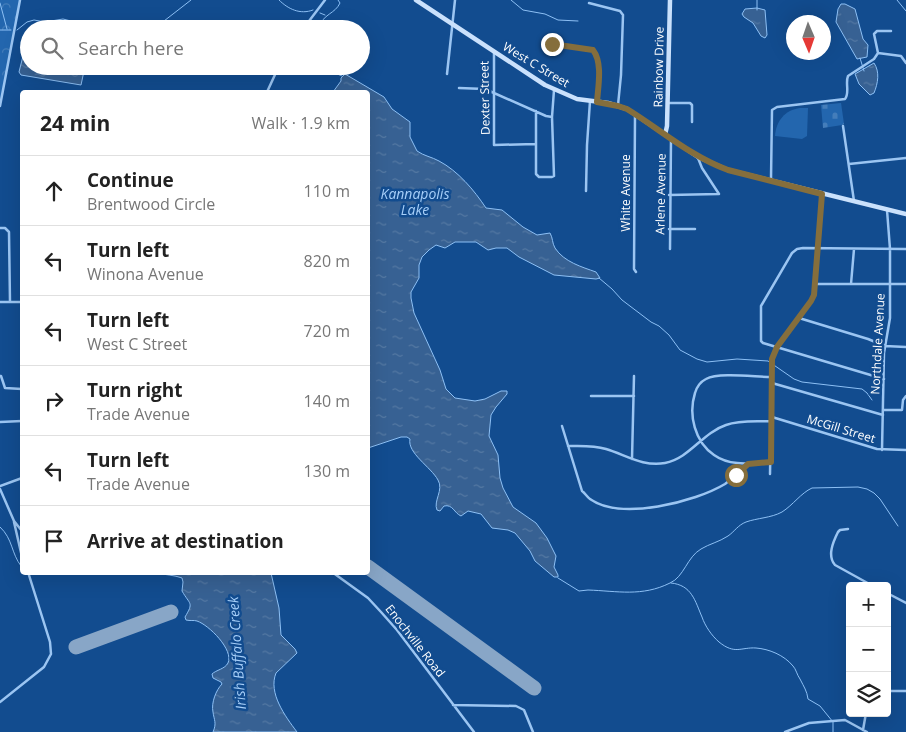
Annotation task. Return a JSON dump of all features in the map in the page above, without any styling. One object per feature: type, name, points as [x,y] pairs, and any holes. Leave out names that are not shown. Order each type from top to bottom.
[{"type":"main road","name":"West C Street","points":[[416,0],[554,90],[577,99],[618,106],[635,114],[698,157],[728,170],[906,214]]},
{"type":"main road","name":"Rainbow Drive","points":[[665,135],[668,103],[670,0]]},
{"type":"street","points":[[0,106],[20,0]]},
{"type":"street","points":[[310,20],[325,0]]},
{"type":"street","points":[[447,74],[455,0]]},
{"type":"street","points":[[589,3],[620,11],[623,15],[621,83],[618,106]]},
{"type":"street","points":[[771,181],[772,110],[776,107],[845,99],[848,93],[848,76],[874,59],[878,53],[874,34],[881,30],[891,31]]},
{"type":"street","points":[[552,44],[593,50],[598,71],[597,102]]},
{"type":"street","name":"Dexter Street","points":[[494,51],[494,145],[536,144]]},
{"type":"street","points":[[878,53],[901,56],[906,63]]},
{"type":"street","points":[[268,90],[275,75]]},
{"type":"street","points":[[459,88],[486,89],[552,117]]},
{"type":"street","points":[[536,110],[536,174],[542,178],[554,176],[552,117],[554,90]]},
{"type":"street","points":[[586,191],[590,101]]},
{"type":"street","points":[[668,103],[690,103],[692,105],[692,122]]},
{"type":"street","name":"White Avenue","points":[[635,114],[634,269],[636,272]]},
{"type":"street","points":[[843,126],[854,201]]},
{"type":"street","name":"Arlene Avenue","points":[[670,249],[671,140]]},
{"type":"street","points":[[670,195],[719,194],[702,168],[698,157]]},
{"type":"street","points":[[849,164],[906,158]]},
{"type":"street","points":[[770,474],[772,359],[777,347],[811,301],[815,284],[822,194]]},
{"type":"street","name":"Northdale Avenue","points":[[882,450],[885,346],[890,325],[888,210]]},
{"type":"street","points":[[0,228],[5,228],[9,232],[10,302]]},
{"type":"street","points":[[670,229],[695,229]]},
{"type":"street","points":[[884,380],[761,341],[761,306],[792,252],[796,249],[906,249]]},
{"type":"street","points":[[851,284],[854,249]]},
{"type":"street","points":[[815,284],[906,284]]},
{"type":"street","points":[[0,302],[20,302]]},
{"type":"street","points":[[799,318],[885,346],[906,347]]},
{"type":"street","points":[[0,376],[5,388],[20,389]]},
{"type":"street","points":[[632,459],[634,376]]},
{"type":"street","points":[[771,377],[714,376],[700,382],[694,397],[692,416],[701,441],[709,451],[720,459],[748,464],[771,462]]},
{"type":"street","points":[[772,383],[882,415]]},
{"type":"street","points":[[591,396],[634,396]]},
{"type":"street","points":[[883,410],[902,410],[902,400],[906,396]]},
{"type":"street","name":"McGill Street","points":[[568,446],[606,449],[644,463],[666,463],[687,454],[701,441],[725,425],[772,419],[882,450],[906,450]]},
{"type":"street","points":[[0,422],[20,421]]},
{"type":"street","points":[[562,426],[582,491],[596,502],[618,508],[665,506],[691,499],[727,483],[748,464]]},
{"type":"street","points":[[20,479],[0,487],[14,521],[20,548]]},
{"type":"street","points":[[14,521],[20,528]]},
{"type":"street","points":[[848,529],[838,531],[831,559],[835,565],[864,582]]},
{"type":"street","points":[[0,702],[44,667],[50,654],[50,642],[29,575]]},
{"type":"street","name":"Enochville Road","points":[[336,575],[368,598],[397,630],[474,732]]},
{"type":"street","points":[[891,595],[906,603]]},
{"type":"street","points":[[891,690],[906,691]]},
{"type":"street","points":[[453,705],[516,706],[524,710],[533,732]]},
{"type":"street","points":[[863,730],[865,717]]},
{"type":"street","points":[[785,732],[809,723],[844,720],[867,732]]},
{"type":"green space","points":[[0,0],[20,0],[0,106]]},
{"type":"green space","points":[[841,103],[844,124],[823,128],[821,105]]},
{"type":"green space","points":[[808,108],[807,136],[802,139],[775,136],[777,126],[782,117],[790,111]]},
{"type":"water","points":[[841,4],[855,9],[863,39],[868,45],[867,57],[857,59],[836,22],[838,9]]},
{"type":"water","points":[[757,8],[765,10],[767,35],[765,38],[761,36],[753,23],[742,14],[745,9]]},
{"type":"water","points":[[874,63],[878,74],[874,93],[870,95],[859,84],[855,74]]},
{"type":"water","points":[[21,75],[83,75],[81,85]]},
{"type":"water","name":"Kannapolis Lake","points":[[347,75],[384,97],[392,109],[410,122],[410,137],[417,151],[453,170],[471,188],[486,208],[502,210],[523,227],[537,235],[550,233],[555,248],[563,257],[596,272],[600,278],[554,275],[519,257],[507,248],[488,250],[476,242],[455,242],[445,248],[436,245],[422,257],[419,265],[419,278],[411,292],[414,313],[440,370],[446,389],[455,398],[475,401],[485,399],[501,391],[507,391],[507,394],[491,415],[489,436],[498,455],[500,478],[513,507],[536,523],[547,538],[556,556],[554,567],[558,577],[554,577],[535,561],[530,551],[515,533],[492,528],[481,514],[468,511],[461,516],[451,507],[447,506],[444,506],[440,511],[437,510],[436,503],[440,484],[435,475],[412,449],[410,439],[401,437],[370,447],[370,90],[334,90],[341,78]]},
{"type":"water","points":[[168,575],[271,575],[279,608],[281,635],[297,653],[276,673],[274,688],[279,704],[297,732],[213,732],[215,724],[213,701],[222,684],[213,678],[212,674],[227,665],[229,658],[224,645],[208,627],[197,621],[186,620],[185,617],[190,604],[182,591],[182,578]]},
{"type":"waterway","points":[[165,20],[191,0]]},
{"type":"waterway","points":[[279,0],[294,10],[303,12],[313,10]]},
{"type":"waterway","name":"Irish Buffalo Creek","points":[[323,20],[338,7],[340,3],[338,0]]},
{"type":"waterway","points":[[511,0],[523,10],[545,14],[558,20],[578,21]]},
{"type":"waterway","points":[[757,0],[757,10]]},
{"type":"waterway","points":[[897,0],[906,11]]},
{"type":"waterway","points":[[0,3],[7,29]]},
{"type":"waterway","name":"Irish Buffalo Creek","points":[[320,13],[325,15]]},
{"type":"waterway","points":[[57,20],[67,20]]},
{"type":"waterway","points":[[0,30],[11,30]]},
{"type":"waterway","points":[[860,58],[864,71]]},
{"type":"waterway","points":[[599,278],[622,300],[659,326],[669,335],[680,350],[697,359],[707,362],[737,359],[768,361],[794,379],[802,382],[862,389],[872,400]]},
{"type":"waterway","points":[[558,578],[579,591],[639,592],[660,587],[675,580],[692,557],[701,549],[725,538],[746,522],[782,512],[812,488],[858,487],[867,489],[880,499],[898,526]]},
{"type":"waterway","points":[[0,527],[10,541],[20,564]]},
{"type":"waterway","points":[[671,583],[684,587],[692,595],[703,620],[716,640],[729,648],[738,650],[756,648],[776,653],[789,662],[795,669],[808,699],[820,706],[833,722],[833,732]]},
{"type":"runway","points":[[370,568],[534,688]]},
{"type":"runway","points":[[76,647],[171,612]]},
{"type":"route","points":[[552,44],[593,50],[597,59],[598,71],[597,102],[627,109],[671,140],[714,165],[822,194],[814,295],[777,347],[772,359],[771,462],[748,464],[736,475]]}]
